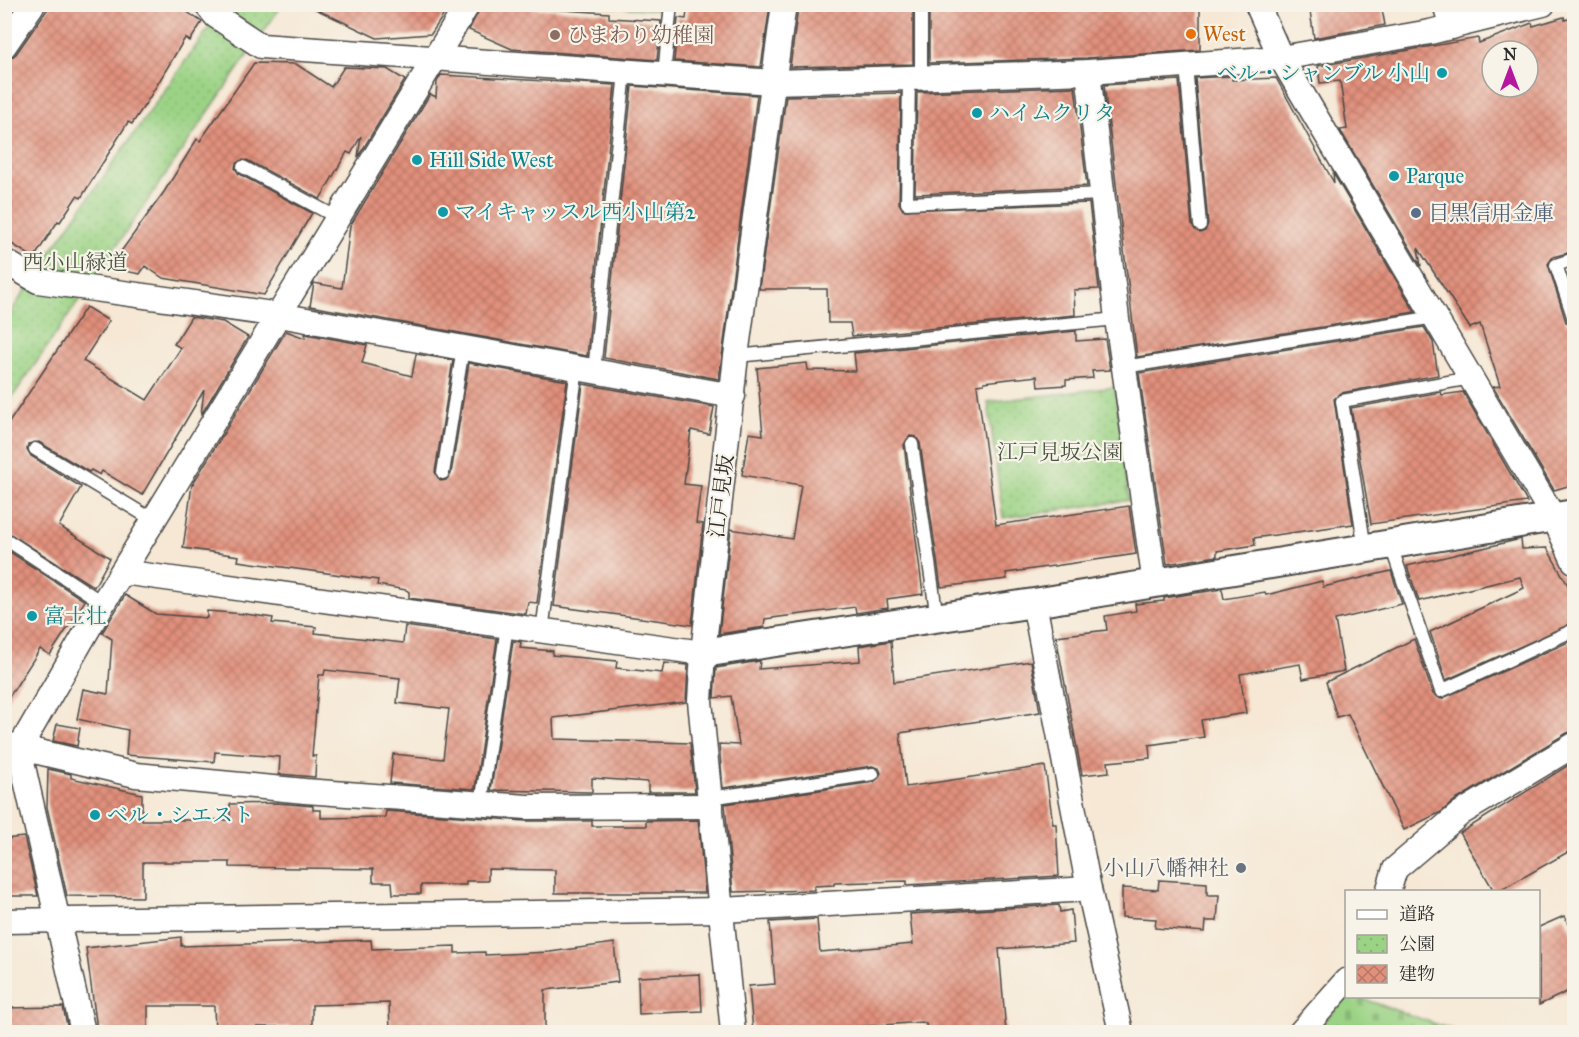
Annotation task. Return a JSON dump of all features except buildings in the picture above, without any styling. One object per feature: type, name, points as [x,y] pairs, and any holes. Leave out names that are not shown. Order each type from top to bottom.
[{"type":"street","points":[[206,4],[216,16],[261,46],[773,82],[1088,72],[1281,58],[1452,27],[1543,4]]},
{"type":"street","points":[[82,1032],[12,746],[103,603],[468,4]]},
{"type":"street","name":"江戸見坂","points":[[733,1032],[700,701],[703,653],[736,356],[784,4]]},
{"type":"street","points":[[1257,4],[1281,58],[1471,378],[1564,516],[1575,561]]},
{"type":"street","points":[[1445,4],[1452,27]]},
{"type":"street","points":[[4,46],[32,5]]},
{"type":"street","points":[[1088,72],[1117,319],[1155,584]]},
{"type":"street","points":[[4,261],[38,281],[279,315],[733,396]]},
{"type":"street","points":[[122,572],[703,653],[1155,584],[1564,516]]},
{"type":"street","points":[[1034,603],[1089,889],[1122,1032]]},
{"type":"street","points":[[12,746],[136,775],[481,804],[527,807],[711,802]]},
{"type":"street","points":[[1388,890],[1395,869],[1461,813],[1575,746]]},
{"type":"street","points":[[4,921],[722,910],[1089,889]]},
{"type":"street","points":[[1301,1032],[1345,983]]},
{"type":"lane","points":[[664,75],[670,4]]},
{"type":"lane","points":[[921,4],[907,203],[1102,194]]},
{"type":"lane","points":[[1186,65],[1200,225]]},
{"type":"lane","points":[[542,631],[586,370],[625,72]]},
{"type":"lane","points":[[243,167],[338,218]]},
{"type":"lane","points":[[1575,259],[1556,265],[1575,320]]},
{"type":"lane","points":[[1124,367],[1435,317]]},
{"type":"lane","points":[[736,356],[1117,319]]},
{"type":"lane","points":[[443,473],[462,348]]},
{"type":"lane","points":[[1471,378],[1342,401],[1378,548],[1441,691],[1575,630]]},
{"type":"lane","points":[[912,444],[937,618]]},
{"type":"lane","points":[[35,449],[153,520]]},
{"type":"lane","points":[[4,538],[103,603]]},
{"type":"lane","points":[[481,804],[507,626]]},
{"type":"lane","points":[[711,802],[873,774]]},
{"type":"green space","points":[[573,4],[665,4],[665,5],[664,10]]},
{"type":"green space","name":"西小山緑道","points":[[225,5],[282,5],[5,408],[5,322],[39,268]]},
{"type":"green space","name":"江戸見坂公園","points":[[1115,387],[1129,500],[1003,518],[988,402]]},
{"type":"green space","points":[[1346,998],[1361,998],[1459,1032],[1314,1032]]},
{"type":"place","name":"West","points":[[1191,34]]},
{"type":"place","name":"ひまわり幼稚園","points":[[555,35]]},
{"type":"place","name":"ベル・シャンブル 小山","points":[[1442,73]]},
{"type":"place","name":"ハイムクリタ","points":[[977,113]]},
{"type":"place","name":"Hill Side West","points":[[417,160]]},
{"type":"place","name":"Parque","points":[[1394,176]]},
{"type":"place","name":"マイキャッスル西小山第2","points":[[443,212]]},
{"type":"place","name":"目黒信用金庫","points":[[1416,213]]},
{"type":"place","name":"富士壮","points":[[32,616]]},
{"type":"place","name":"ベル・シエスト","points":[[95,815]]},
{"type":"place","name":"小山八幡神社","points":[[1241,868]]}]
